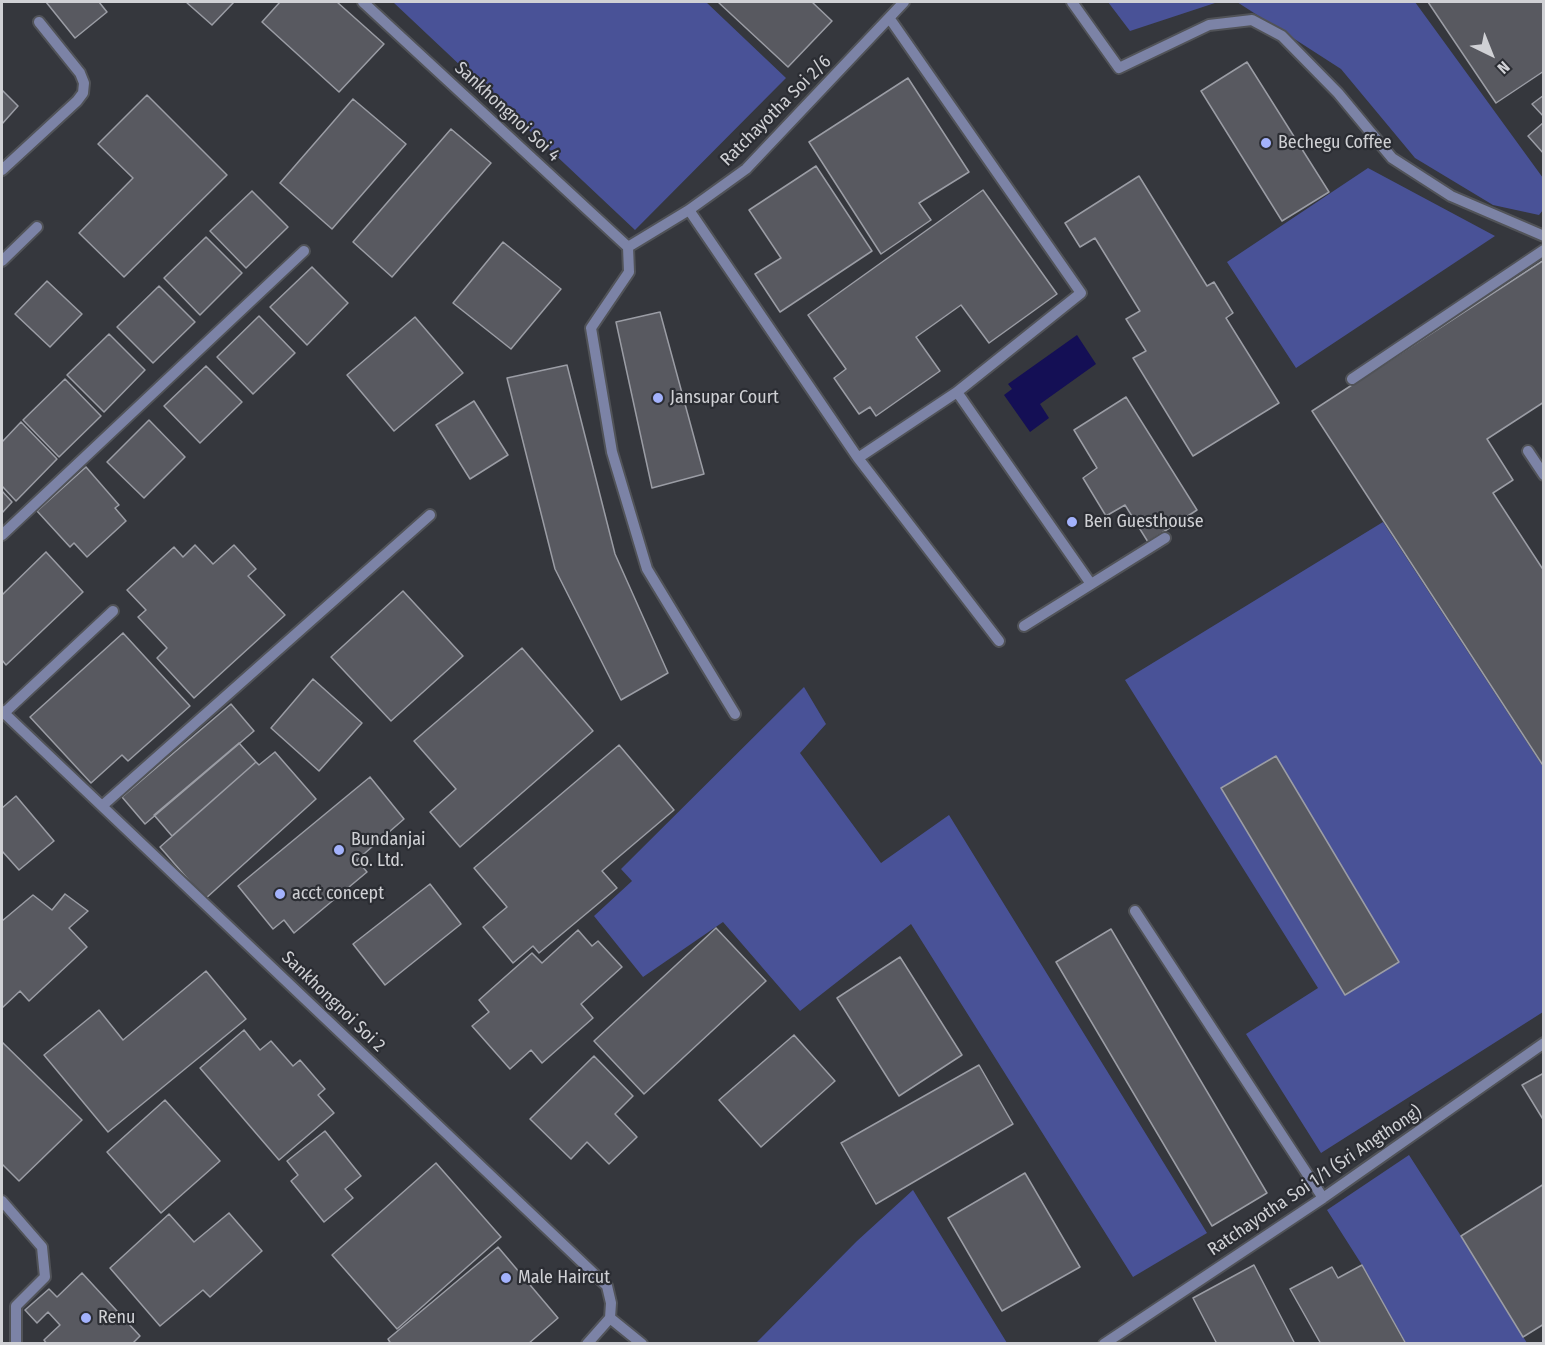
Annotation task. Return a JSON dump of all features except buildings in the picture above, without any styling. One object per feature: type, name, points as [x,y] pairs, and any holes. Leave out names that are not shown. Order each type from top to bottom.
[{"type":"street","name":"Sankhongnoi Soi 4","points":[[363,2],[628,247]]},
{"type":"street","name":"Ratchayotha Soi 2/6","points":[[628,247],[689,210],[746,169],[904,2]]},
{"type":"street","points":[[1072,2],[1119,68],[1209,26],[1252,20],[1282,36],[1338,93],[1392,158],[1451,196],[1544,236]]},
{"type":"street","points":[[858,458],[957,392],[1081,293],[890,19]]},
{"type":"street","points":[[2,170],[83,93],[84,83],[80,73],[39,22]]},
{"type":"street","points":[[689,210],[858,458],[999,641]]},
{"type":"street","points":[[2,261],[37,227]]},
{"type":"street","points":[[628,247],[629,272],[591,328],[612,452],[647,569],[735,714]]},
{"type":"street","points":[[1352,379],[1544,250]]},
{"type":"street","points":[[2,535],[303,251]]},
{"type":"street","points":[[957,392],[1091,584]]},
{"type":"street","points":[[1528,451],[1544,475]]},
{"type":"street","points":[[102,806],[430,514]]},
{"type":"street","points":[[1024,626],[1165,538]]},
{"type":"street","points":[[3,712],[113,611]]},
{"type":"street","name":"Sankhongnoi Soi 2","points":[[3,712],[607,1286],[611,1303],[610,1318]]},
{"type":"street","points":[[1135,911],[1323,1198]]},
{"type":"street","name":"Ratchayotha Soi 1/1 (Sri Angthong)","points":[[1104,1344],[1323,1198],[1544,1043]]},
{"type":"street","points":[[2,1201],[42,1248],[45,1277],[16,1306],[15,1344]]},
{"type":"street","points":[[588,1344],[610,1318],[642,1344]]},
{"type":"shaded area","points":[[393,2],[706,2],[786,78],[635,230]]},
{"type":"shaded area","points":[[1108,2],[1218,2],[1130,31]]},
{"type":"shaded area","points":[[1237,2],[1415,2],[1543,178],[1543,210],[1539,215],[1493,205],[1415,158],[1341,69]]},
{"type":"shaded area","points":[[1368,168],[1495,236],[1296,368],[1227,262]]},
{"type":"shaded area","points":[[1077,335],[1096,364],[1040,404],[1049,418],[1030,432],[1004,395],[1012,389],[1008,384]]},
{"type":"shaded area","points":[[1383,522],[1543,767],[1543,1012],[1321,1153],[1246,1034],[1318,988],[1125,680]]},
{"type":"shaded area","points":[[804,687],[826,724],[800,753],[881,863],[949,815],[1207,1233],[1133,1277],[911,924],[800,1011],[723,922],[643,977],[594,916],[632,881],[621,869]]},
{"type":"shaded area","points":[[1409,1155],[1527,1343],[1406,1343],[1362,1265],[1327,1210]]},
{"type":"shaded area","points":[[913,1190],[1007,1343],[756,1343],[857,1241]]},
{"type":"place","name":"Bechegu Coffee","points":[[1266,143]]},
{"type":"place","name":"Jansupar Court","points":[[658,398]]},
{"type":"place","name":"Ben Guesthouse","points":[[1072,522]]},
{"type":"place","name":"Bundanjai Co. Ltd.","points":[[339,850]]},
{"type":"place","name":"acct concept","points":[[280,894]]},
{"type":"place","name":"Male Haircut","points":[[506,1278]]},
{"type":"place","name":"Renu","points":[[86,1318]]}]
